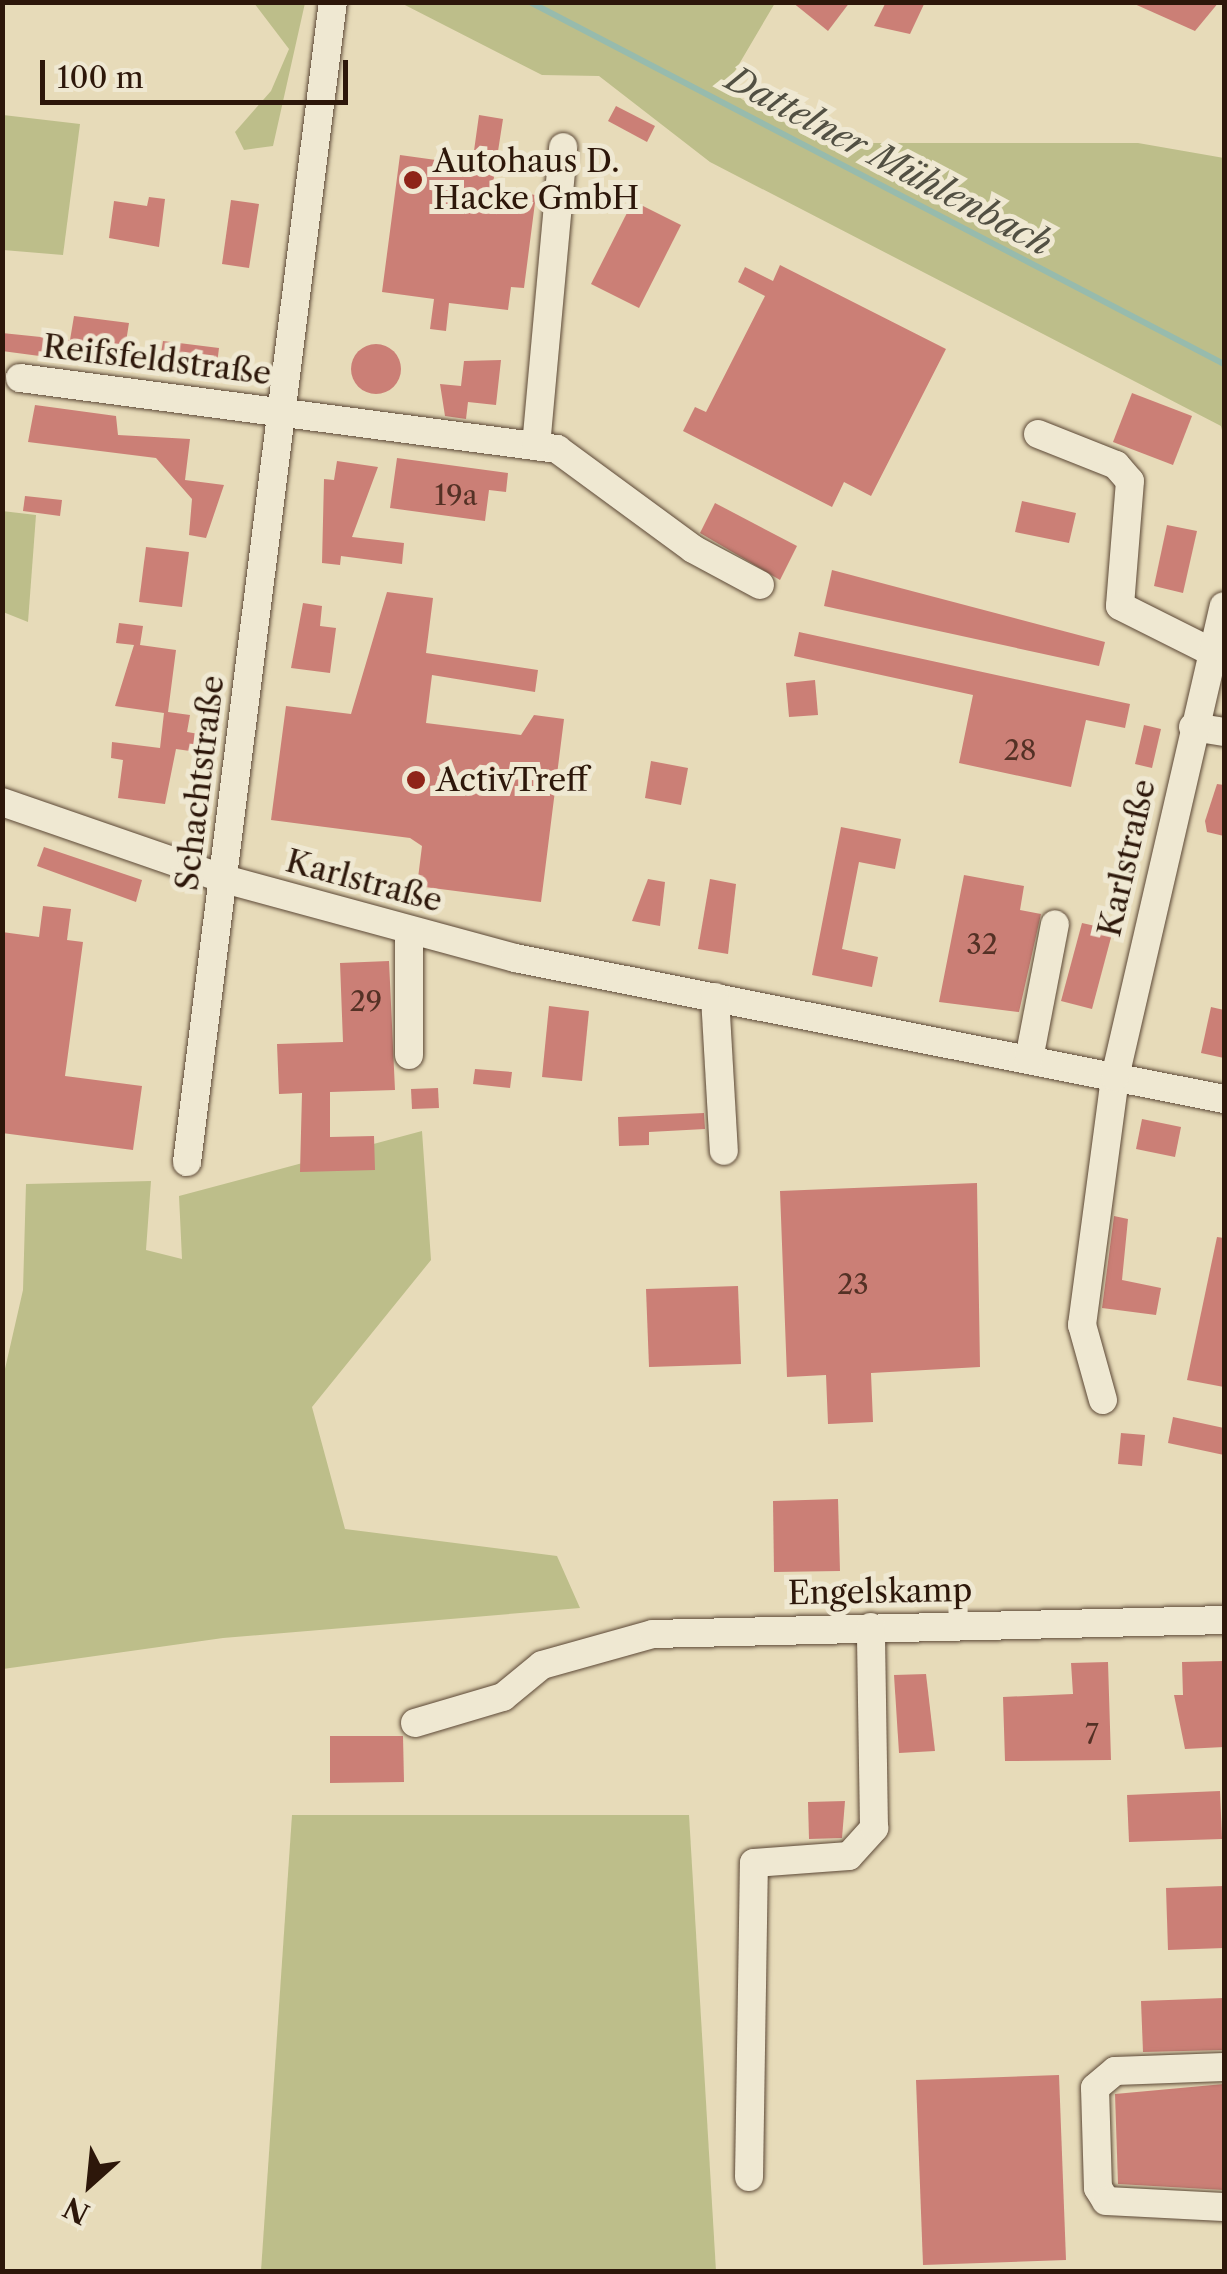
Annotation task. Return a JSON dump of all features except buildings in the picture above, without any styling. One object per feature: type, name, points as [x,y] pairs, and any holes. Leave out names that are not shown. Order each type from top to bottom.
[{"type":"street","name":"Schachtstraße","points":[[188,1162],[333,2]]},
{"type":"street","points":[[547,447],[563,147]]},
{"type":"street","name":"Reifsfeldstraße","points":[[20,378],[284,412]]},
{"type":"street","points":[[284,412],[547,447],[693,548],[760,585]]},
{"type":"street","points":[[1038,434],[1116,465],[1130,482],[1120,606],[1217,657]]},
{"type":"street","name":"Karlstraße","points":[[1115,1077],[1193,727],[1217,657],[1222,618]]},
{"type":"street","points":[[1193,727],[1224,732]]},
{"type":"street","name":"Karlstraße","points":[[2,802],[224,879],[409,930],[716,997],[1224,1099]]},
{"type":"street","points":[[1029,1060],[1055,924]]},
{"type":"street","points":[[409,930],[409,1055]]},
{"type":"street","points":[[716,997],[724,1151]]},
{"type":"street","points":[[1103,1400],[1082,1325],[1115,1077]]},
{"type":"street","name":"Engelskamp","points":[[414,1723],[503,1697],[542,1665],[653,1634],[1224,1620]]},
{"type":"street","points":[[748,2177],[754,1862],[848,1856],[874,1828],[871,1628]]},
{"type":"street","points":[[1224,2067],[1115,2071],[1095,2088],[1098,2188],[1106,2201],[1224,2207]]},
{"type":"green space","points":[[254,3],[305,3],[273,146],[244,150],[235,132],[271,91],[289,49]]},
{"type":"green space","points":[[401,3],[775,3],[725,88],[760,111],[867,143],[1138,143],[1224,158],[1224,439],[1221,426],[710,162],[599,76],[542,75]]},
{"type":"green space","points":[[3,115],[80,124],[63,255],[3,250]]},
{"type":"green space","points":[[2,511],[36,515],[28,622],[3,612]]},
{"type":"green space","points":[[422,1131],[431,1260],[312,1407],[345,1529],[557,1556],[580,1608],[223,1638],[3,1669],[2,1382],[23,1290],[26,1184],[151,1181],[146,1250],[182,1259],[179,1196]]},
{"type":"green space","points":[[292,1815],[689,1815],[716,2271],[261,2271]]},
{"type":"waterway","name":"Dattelner Mühlenbach","points":[[530,2],[1224,364]]},
{"type":"place","name":"Autohaus D. Hacke GmbH","points":[[413,180]]},
{"type":"place","name":"ActivTreff","points":[[416,780]]}]
